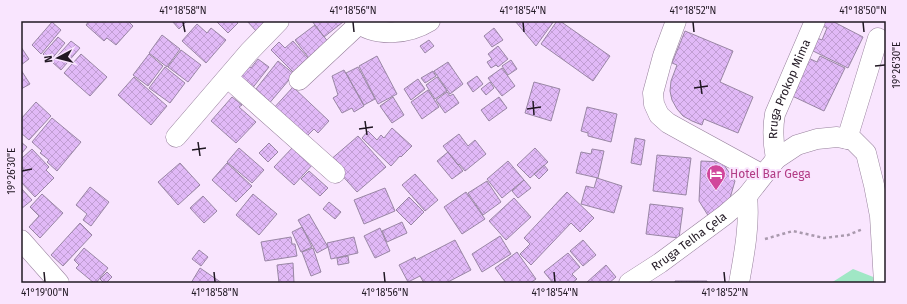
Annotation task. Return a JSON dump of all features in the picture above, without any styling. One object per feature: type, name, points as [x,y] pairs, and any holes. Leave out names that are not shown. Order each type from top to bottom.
[{"type":"street","points":[[176,137],[249,52],[279,21]]},
{"type":"street","points":[[299,80],[357,23],[377,31],[393,32],[410,30],[430,21]]},
{"type":"street","points":[[676,21],[663,56],[653,92],[654,104],[659,115],[668,123],[763,175]]},
{"type":"street","name":"Rruga Prokop Mima","points":[[776,159],[773,142],[775,114],[815,21]]},
{"type":"street","points":[[878,38],[846,139],[853,140],[866,154],[874,184],[880,224],[884,283]]},
{"type":"street","points":[[228,78],[335,173]]},
{"type":"street","name":"Rruga Telha Çela","points":[[629,283],[701,234],[747,196],[776,159],[797,145],[817,139],[837,137],[846,139]]},
{"type":"street","points":[[739,283],[748,209],[747,196]]},
{"type":"street","points":[[21,240],[59,283]]},
{"type":"path","points":[[744,248],[772,236],[793,231],[824,238],[848,234],[880,224]]},
{"type":"green space","points":[[853,269],[886,282],[886,283],[831,283]]},
{"type":"building","points":[[89,21],[128,21],[133,26],[116,45],[107,38],[104,41],[86,25]]},
{"type":"building","points":[[172,21],[187,21],[179,29]]},
{"type":"building","points":[[216,21],[236,21],[238,23],[228,33]]},
{"type":"building","points":[[247,21],[268,21],[257,32]]},
{"type":"building","points":[[312,21],[342,21],[343,22],[324,37]]},
{"type":"building","points":[[515,21],[554,21],[536,46]]},
{"type":"building","points":[[557,21],[560,21],[610,56],[593,81],[541,44]]},
{"type":"building","points":[[825,21],[832,21],[863,37],[848,68],[811,50],[817,38],[822,40],[827,28],[823,26]]},
{"type":"building","points":[[52,22],[61,30],[41,54],[32,45]]},
{"type":"building","points":[[197,24],[207,33],[211,28],[226,40],[206,63],[182,41]]},
{"type":"building","points":[[315,25],[329,43],[309,58],[295,40]]},
{"type":"building","points":[[494,28],[503,40],[492,47],[484,36]]},
{"type":"building","points":[[685,31],[733,51],[720,82],[753,97],[738,133],[704,119],[702,125],[692,121],[683,116],[672,100],[670,91],[671,81],[677,65],[672,63]]},
{"type":"building","points":[[162,35],[180,49],[167,67],[149,53]]},
{"type":"building","points":[[58,37],[65,43],[50,61],[43,54]]},
{"type":"building","points":[[429,40],[434,46],[425,53],[420,46]]},
{"type":"building","points":[[71,41],[80,48],[61,70],[52,62]]},
{"type":"building","points":[[293,41],[308,58],[293,72],[271,50],[279,42],[285,48]]},
{"type":"building","points":[[498,46],[508,59],[498,67],[496,65],[491,68],[487,62],[492,59],[488,54]]},
{"type":"building","points":[[21,47],[29,59],[21,65]]},
{"type":"building","points":[[181,50],[201,65],[188,82],[168,67]]},
{"type":"building","points":[[81,54],[107,77],[90,96],[64,73]]},
{"type":"building","points":[[149,54],[163,66],[148,86],[133,75]]},
{"type":"building","points":[[377,56],[397,94],[378,104],[359,66]]},
{"type":"building","points":[[820,56],[845,68],[824,111],[788,94],[806,57],[817,62]]},
{"type":"building","points":[[258,59],[269,67],[251,90],[236,78],[247,65],[251,68]]},
{"type":"building","points":[[511,60],[517,69],[508,75],[502,66]]},
{"type":"building","points":[[278,61],[294,74],[267,106],[252,94]]},
{"type":"building","points":[[448,62],[463,84],[450,94],[434,71]]},
{"type":"building","points":[[165,67],[185,83],[170,103],[149,88]]},
{"type":"building","points":[[358,67],[375,99],[364,105],[346,73]]},
{"type":"building","points":[[502,68],[515,86],[502,96],[488,78]]},
{"type":"building","points":[[21,70],[30,84],[21,89]]},
{"type":"building","points":[[344,70],[364,106],[354,112],[352,108],[342,113],[333,98],[338,95],[332,76]]},
{"type":"building","points":[[433,71],[436,76],[425,83],[421,78]]},
{"type":"building","points":[[477,76],[483,84],[473,92],[467,83]]},
{"type":"building","points":[[134,77],[167,106],[151,125],[118,95]]},
{"type":"building","points":[[437,77],[447,91],[435,99],[426,85]]},
{"type":"building","points":[[418,79],[425,89],[411,100],[404,89]]},
{"type":"building","points":[[490,82],[494,88],[486,95],[481,89]]},
{"type":"building","points":[[534,82],[560,89],[551,121],[525,113]]},
{"type":"building","points":[[293,87],[329,121],[318,133],[314,129],[303,140],[272,110]]},
{"type":"building","points":[[428,90],[439,107],[422,119],[411,102]]},
{"type":"building","points":[[447,92],[450,96],[453,94],[459,103],[445,113],[436,100]]},
{"type":"building","points":[[232,97],[242,105],[239,107],[256,122],[236,143],[211,121]]},
{"type":"building","points":[[393,97],[404,115],[392,123],[380,106]]},
{"type":"building","points":[[499,97],[507,108],[489,121],[481,110]]},
{"type":"building","points":[[36,102],[51,116],[29,140],[21,133],[21,119]]},
{"type":"building","points":[[587,107],[617,114],[611,142],[588,136],[588,133],[581,131]]},
{"type":"building","points":[[52,118],[81,142],[57,171],[47,162],[49,160],[40,153],[42,151],[32,142]]},
{"type":"building","points":[[392,128],[412,146],[391,166],[362,138],[368,131],[377,140],[381,135],[384,138]]},
{"type":"building","points":[[459,134],[468,146],[475,140],[486,154],[465,171],[459,164],[458,165],[443,146]]},
{"type":"building","points":[[358,136],[386,167],[357,192],[329,161]]},
{"type":"building","points":[[635,138],[645,140],[641,165],[631,163]]},
{"type":"building","points":[[21,142],[27,147],[21,154]]},
{"type":"building","points":[[269,143],[278,152],[268,162],[259,153]]},
{"type":"building","points":[[295,145],[314,163],[294,185],[274,167]]},
{"type":"building","points":[[239,148],[264,170],[252,183],[227,162]]},
{"type":"building","points":[[535,148],[548,162],[530,178],[517,165]]},
{"type":"building","points":[[32,149],[49,167],[46,170],[54,178],[35,197],[21,182],[21,173],[24,170],[21,166],[21,159]]},
{"type":"building","points":[[592,149],[604,151],[598,178],[576,173],[581,152],[591,154]]},
{"type":"building","points":[[448,152],[463,171],[452,179],[437,161]]},
{"type":"building","points":[[657,155],[691,158],[686,195],[653,191]]},
{"type":"building","points":[[508,161],[524,180],[502,198],[487,179]]},
{"type":"building","name":"Hotel Bar Gega","points":[[701,161],[722,162],[735,181],[728,205],[709,217],[699,201]]},
{"type":"building","points":[[180,163],[200,185],[178,205],[158,182]]},
{"type":"building","points":[[227,163],[252,186],[236,202],[212,180]]},
{"type":"building","points":[[544,165],[548,170],[539,179],[534,174]]},
{"type":"building","points":[[309,171],[328,188],[320,196],[301,179]]},
{"type":"building","points":[[415,174],[438,200],[425,211],[402,185]]},
{"type":"building","points":[[597,178],[622,186],[614,213],[581,204],[586,186],[594,188]]},
{"type":"building","points":[[524,180],[531,188],[518,198],[512,191]]},
{"type":"building","points":[[487,181],[501,202],[483,215],[468,193]]},
{"type":"building","points":[[90,187],[109,202],[91,226],[83,220],[87,214],[76,205]]},
{"type":"building","points":[[21,188],[32,200],[21,209]]},
{"type":"building","points":[[385,188],[395,211],[364,224],[354,200]]},
{"type":"building","points":[[466,192],[485,219],[462,234],[444,207]]},
{"type":"building","points":[[567,192],[594,218],[580,232],[571,223],[531,265],[520,254],[530,244],[524,238]]},
{"type":"building","points":[[42,194],[63,213],[40,238],[29,227],[39,216],[30,207]]},
{"type":"building","points":[[253,194],[277,214],[259,235],[236,215]]},
{"type":"building","points":[[203,196],[217,211],[204,223],[190,208]]},
{"type":"building","points":[[409,197],[424,212],[411,225],[396,210]]},
{"type":"building","points":[[514,198],[531,217],[506,240],[489,221]]},
{"type":"building","points":[[329,202],[341,212],[335,219],[323,209]]},
{"type":"building","points":[[650,204],[683,208],[679,238],[646,234]]},
{"type":"building","points":[[309,214],[328,247],[317,253],[298,220]]},
{"type":"building","points":[[402,222],[407,233],[387,242],[382,231]]},
{"type":"building","points":[[80,223],[92,235],[63,266],[51,255]]},
{"type":"building","points":[[302,227],[312,247],[301,252],[292,232]]},
{"type":"building","points":[[380,228],[390,251],[375,258],[364,236]]},
{"type":"building","points":[[500,236],[511,254],[482,272],[472,254]]},
{"type":"building","points":[[291,237],[292,244],[295,244],[297,256],[265,261],[261,242]]},
{"type":"building","points":[[354,237],[358,253],[331,259],[327,243]]},
{"type":"building","points":[[455,240],[471,270],[446,283],[424,283],[420,276],[408,282],[399,265],[415,257],[416,260]]},
{"type":"building","points":[[583,240],[596,255],[583,266],[570,251]]},
{"type":"building","points":[[84,248],[108,268],[96,283],[76,268],[79,265],[74,260]]},
{"type":"building","points":[[313,248],[321,272],[311,276],[302,252]]},
{"type":"building","points":[[199,250],[208,257],[201,266],[192,259]]},
{"type":"building","points":[[517,252],[536,279],[530,283],[506,283],[495,268]]},
{"type":"building","points":[[568,253],[580,267],[572,274],[577,279],[572,283],[553,283],[544,272]]},
{"type":"building","points":[[348,256],[349,263],[338,265],[337,258]]},
{"type":"building","points":[[293,263],[294,283],[279,283],[277,265]]},
{"type":"building","points":[[606,265],[616,277],[609,283],[586,283]]},
{"type":"building","points":[[200,268],[222,283],[191,283]]},
{"type":"building","points":[[107,272],[112,277],[104,283],[100,279]]},
{"type":"building","points":[[675,281],[707,281],[707,283],[675,283]]},
{"type":"place","name":"Hotel Bar Gega","points":[[716,191]]}]
